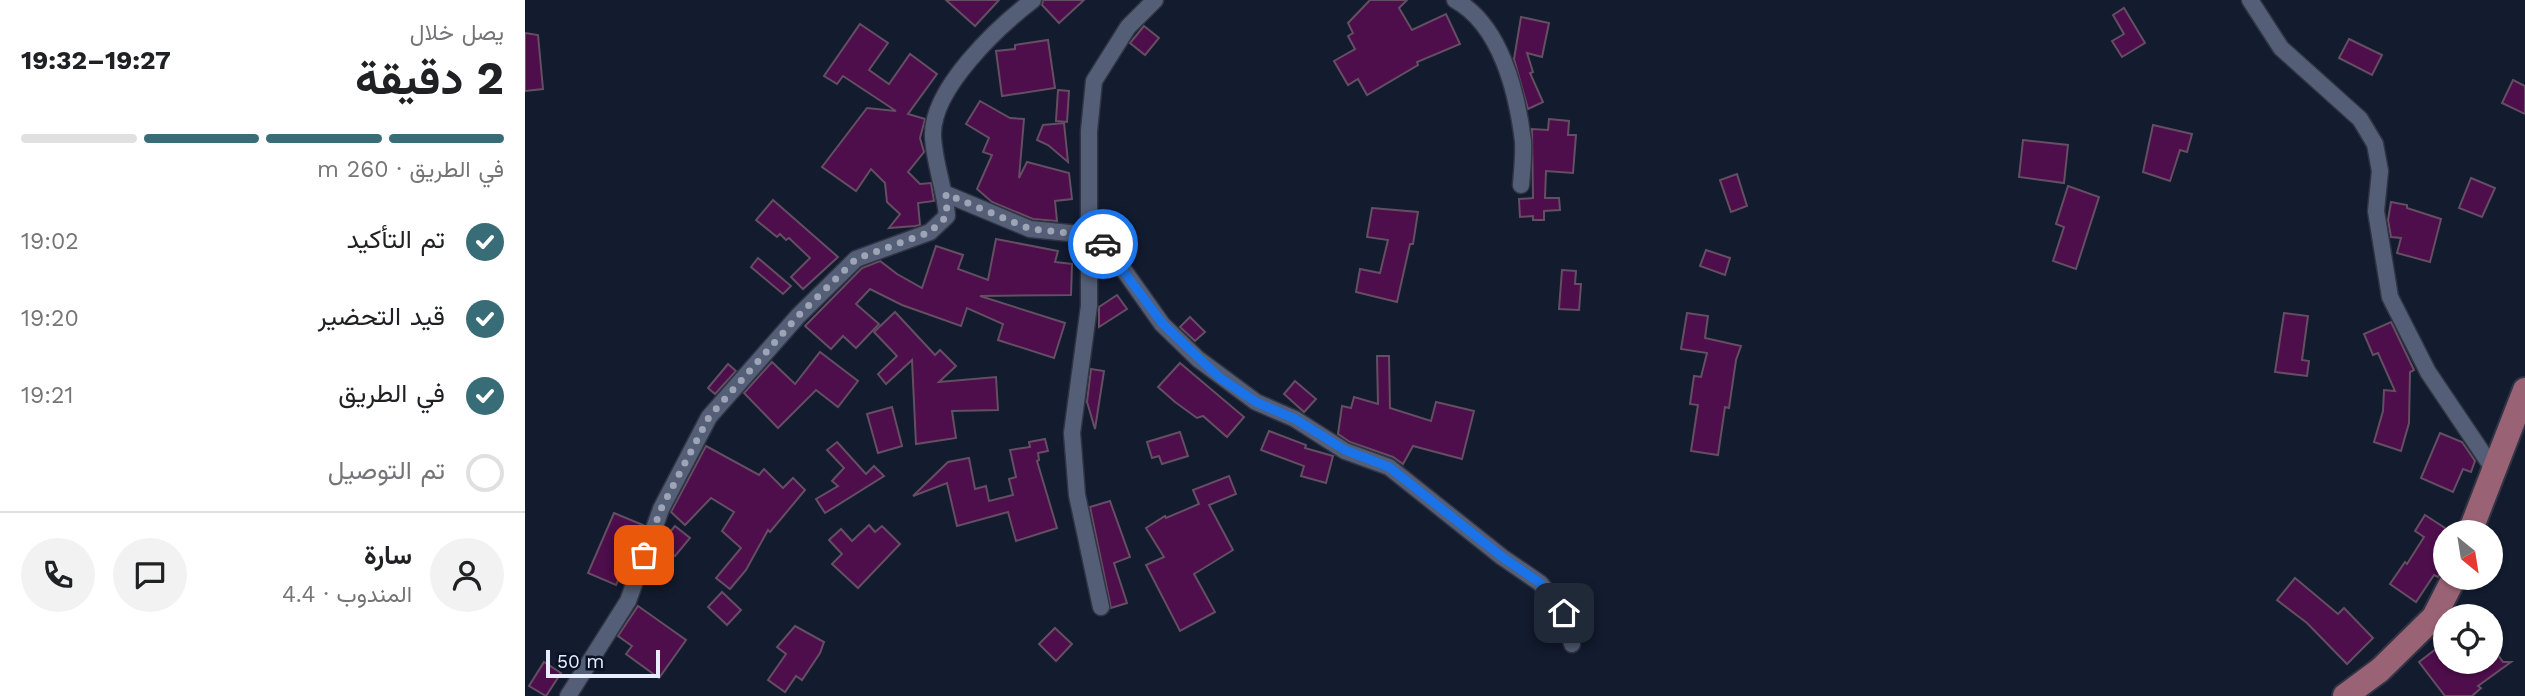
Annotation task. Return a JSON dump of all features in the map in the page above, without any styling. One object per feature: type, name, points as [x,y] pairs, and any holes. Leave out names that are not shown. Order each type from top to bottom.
[{"type":"main road","points":[[2475,520],[2525,390]]},
{"type":"main road","points":[[2345,696],[2379,670],[2434,617],[2448,590]]},
{"type":"street","points":[[568,696],[628,601],[661,509],[709,417],[798,316],[856,259],[930,232],[947,216],[946,194],[933,135],[938,106],[961,72],[1013,15],[1033,0]]},
{"type":"street","points":[[1101,607],[1077,495],[1072,433],[1089,306],[1089,131],[1094,81],[1128,27],[1155,0]]},
{"type":"street","points":[[1455,0],[1469,7],[1489,32],[1511,82],[1523,143],[1521,185]]},
{"type":"street","points":[[2250,0],[2281,48],[2360,119],[2375,144],[2380,171],[2376,211],[2390,297],[2428,372],[2494,470]]},
{"type":"street","points":[[946,194],[1030,229],[1089,235],[1106,246],[1163,324],[1220,378],[1256,402],[1295,419],[1345,450],[1389,467],[1501,556],[1540,583],[1564,613],[1572,644]]},
{"type":"building","points":[[946,0],[999,0],[975,26]]},
{"type":"building","points":[[1043,0],[1084,0],[1059,23],[1042,5]]},
{"type":"building","points":[[1370,0],[1407,0],[1399,8],[1412,30],[1446,14],[1460,44],[1417,62],[1418,65],[1367,95],[1358,79],[1348,85],[1334,61],[1355,49],[1348,36],[1353,33],[1348,23]]},
{"type":"building","points":[[2124,8],[2145,43],[2122,57],[2112,41],[2124,34],[2113,15]]},
{"type":"building","points":[[1521,17],[1549,23],[1542,57],[1527,53],[1533,72],[1530,73],[1543,102],[1528,109],[1514,59]]},
{"type":"building","points":[[860,24],[888,43],[869,70],[889,84],[910,54],[937,74],[908,114],[925,119],[920,138],[924,152],[908,172],[920,184],[931,183],[934,201],[918,203],[920,225],[889,228],[900,214],[887,202],[885,183],[871,169],[856,191],[822,167],[867,108],[896,111],[843,76],[837,84],[824,76]]},
{"type":"building","points":[[1144,26],[1159,38],[1145,55],[1130,43]]},
{"type":"building","points":[[525,33],[538,35],[543,89],[525,91]]},
{"type":"building","points":[[2349,39],[2382,55],[2372,75],[2339,58]]},
{"type":"building","points":[[1048,40],[1055,88],[1002,96],[996,51]]},
{"type":"building","points":[[2513,80],[2525,86],[2525,114],[2502,103]]},
{"type":"building","points":[[1058,90],[1069,91],[1067,122],[1056,121]]},
{"type":"building","points":[[980,101],[1010,118],[1024,119],[1019,178],[1027,162],[1069,173],[1072,199],[1055,201],[1057,221],[1033,219],[992,202],[977,189],[992,155],[983,152],[989,138],[966,124]]},
{"type":"building","points":[[1549,119],[1569,121],[1568,135],[1576,135],[1573,173],[1546,171],[1545,198],[1559,198],[1560,210],[1544,211],[1544,220],[1533,220],[1533,216],[1520,217],[1519,199],[1533,198],[1532,129],[1548,130]]},
{"type":"building","points":[[1064,123],[1068,162],[1048,145],[1037,140],[1043,125]]},
{"type":"building","points":[[2153,125],[2192,134],[2187,152],[2180,150],[2170,181],[2143,172]]},
{"type":"building","points":[[2023,140],[2068,145],[2064,183],[2019,177]]},
{"type":"building","points":[[1737,174],[1747,206],[1731,212],[1720,180]]},
{"type":"building","points":[[2471,178],[2495,188],[2482,217],[2459,208]]},
{"type":"building","points":[[2068,186],[2099,197],[2076,269],[2053,261],[2064,227],[2056,224]]},
{"type":"building","points":[[773,200],[838,257],[803,289],[791,277],[810,258],[789,238],[786,240],[780,234],[777,237],[756,220]]},
{"type":"building","points":[[2391,202],[2407,205],[2407,208],[2441,219],[2430,262],[2397,253],[2401,238],[2391,237],[2388,220]]},
{"type":"building","points":[[1372,208],[1418,212],[1413,244],[1410,244],[1397,302],[1356,292],[1360,269],[1380,273],[1388,240],[1367,237]]},
{"type":"building","points":[[996,239],[1058,251],[1055,262],[1072,264],[1071,295],[980,296],[1065,323],[1054,358],[998,340],[1003,324],[967,308],[961,326],[902,305],[870,289],[856,304],[879,324],[856,348],[843,336],[831,349],[805,326],[862,268],[880,261],[922,288],[936,246],[963,255],[958,269],[988,280]]},
{"type":"building","points":[[1706,250],[1730,258],[1725,275],[1700,266]]},
{"type":"building","points":[[758,258],[791,286],[783,294],[751,267]]},
{"type":"building","points":[[1562,270],[1576,271],[1575,284],[1581,284],[1579,310],[1559,309]]},
{"type":"building","points":[[1117,295],[1127,309],[1099,327],[1099,307]]},
{"type":"building","points":[[895,312],[935,355],[940,350],[956,366],[939,382],[996,377],[998,410],[952,411],[956,438],[916,444],[912,360],[886,384],[878,374],[897,356],[874,332]]},
{"type":"building","points":[[1687,313],[1708,316],[1705,338],[1741,346],[1736,360],[1729,408],[1725,407],[1718,455],[1691,451],[1698,405],[1690,404],[1694,376],[1701,377],[1707,353],[1681,349]]},
{"type":"building","points":[[2284,313],[2308,316],[2302,360],[2309,361],[2307,376],[2275,372]]},
{"type":"building","points":[[1190,317],[1205,332],[1195,341],[1180,327]]},
{"type":"building","points":[[2391,322],[2414,370],[2410,372],[2409,423],[2401,451],[2374,442],[2383,411],[2384,390],[2395,391],[2378,353],[2373,355],[2364,334]]},
{"type":"building","points":[[820,352],[858,381],[838,407],[816,390],[778,428],[744,393],[772,362],[795,384]]},
{"type":"building","points":[[1377,356],[1389,356],[1390,408],[1431,421],[1436,402],[1474,411],[1462,459],[1413,446],[1403,464],[1393,457],[1350,442],[1338,434],[1342,406],[1351,408],[1354,397],[1378,404]]},
{"type":"building","points":[[1180,363],[1244,417],[1227,437],[1203,416],[1197,418],[1158,387]]},
{"type":"building","points":[[728,364],[736,371],[715,394],[708,388]]},
{"type":"building","points":[[1091,369],[1104,371],[1095,429],[1087,402]]},
{"type":"building","points":[[1295,381],[1316,399],[1304,412],[1284,394]]},
{"type":"building","points":[[892,407],[902,446],[878,453],[867,414]]},
{"type":"building","points":[[1269,431],[1306,445],[1305,448],[1333,456],[1326,483],[1301,476],[1304,466],[1261,450]]},
{"type":"building","points":[[1180,432],[1188,456],[1162,464],[1159,456],[1152,458],[1147,442]]},
{"type":"building","points":[[2440,433],[2462,442],[2475,461],[2471,472],[2463,469],[2453,492],[2421,478]]},
{"type":"building","points":[[1045,439],[1048,451],[1038,453],[1037,461],[1057,528],[1016,541],[1008,512],[957,526],[947,483],[913,496],[948,462],[969,458],[975,489],[986,486],[989,501],[1013,495],[1009,479],[1016,477],[1010,450],[1030,447],[1029,442]]},
{"type":"building","points":[[837,442],[866,474],[874,466],[884,476],[825,513],[816,499],[838,486],[832,481],[844,468],[827,450]]},
{"type":"building","points":[[706,446],[759,475],[764,469],[783,488],[793,478],[805,490],[770,532],[768,530],[746,570],[730,589],[716,578],[741,548],[722,531],[734,512],[711,498],[685,525],[671,512]]},
{"type":"building","points":[[1229,476],[1236,494],[1209,505],[1233,550],[1194,574],[1215,612],[1180,631],[1146,565],[1164,557],[1146,528],[1165,516],[1166,518],[1199,504],[1193,490]]},
{"type":"building","points":[[1110,501],[1130,557],[1114,563],[1127,603],[1111,608],[1090,507]]},
{"type":"building","points":[[614,513],[643,525],[616,585],[588,573]]},
{"type":"building","points":[[2425,515],[2433,520],[2433,576],[2416,602],[2390,584],[2424,537],[2415,531]]},
{"type":"building","points":[[869,525],[875,532],[882,526],[900,544],[858,588],[832,564],[842,554],[829,540],[841,529],[852,541]]},
{"type":"building","points":[[675,526],[690,538],[675,556],[660,544]]},
{"type":"building","points":[[2295,578],[2338,614],[2344,608],[2373,638],[2347,664],[2307,623],[2277,600]]},
{"type":"building","points":[[722,592],[741,610],[727,625],[708,607]]},
{"type":"building","points":[[638,606],[686,640],[659,678],[626,654],[632,646],[618,636]]},
{"type":"building","points":[[795,626],[824,642],[802,680],[796,676],[785,692],[768,680],[786,654],[777,647]]},
{"type":"building","points":[[1055,628],[1072,644],[1056,661],[1039,644]]},
{"type":"building","points":[[2433,651],[2433,674],[2494,674],[2478,686],[2481,688],[2472,696],[2445,696],[2419,662]]},
{"type":"building","points":[[544,662],[561,673],[546,696],[529,686]]},
{"type":"way so far","points":[[644,555],[661,509],[709,417],[798,316],[856,259],[930,232],[947,216],[946,194],[1030,229],[1089,235],[1103,244]]},
{"type":"route","points":[[1103,244],[1163,324],[1220,378],[1256,402],[1295,419],[1345,450],[1389,467],[1501,556],[1540,583],[1564,613]]}]
